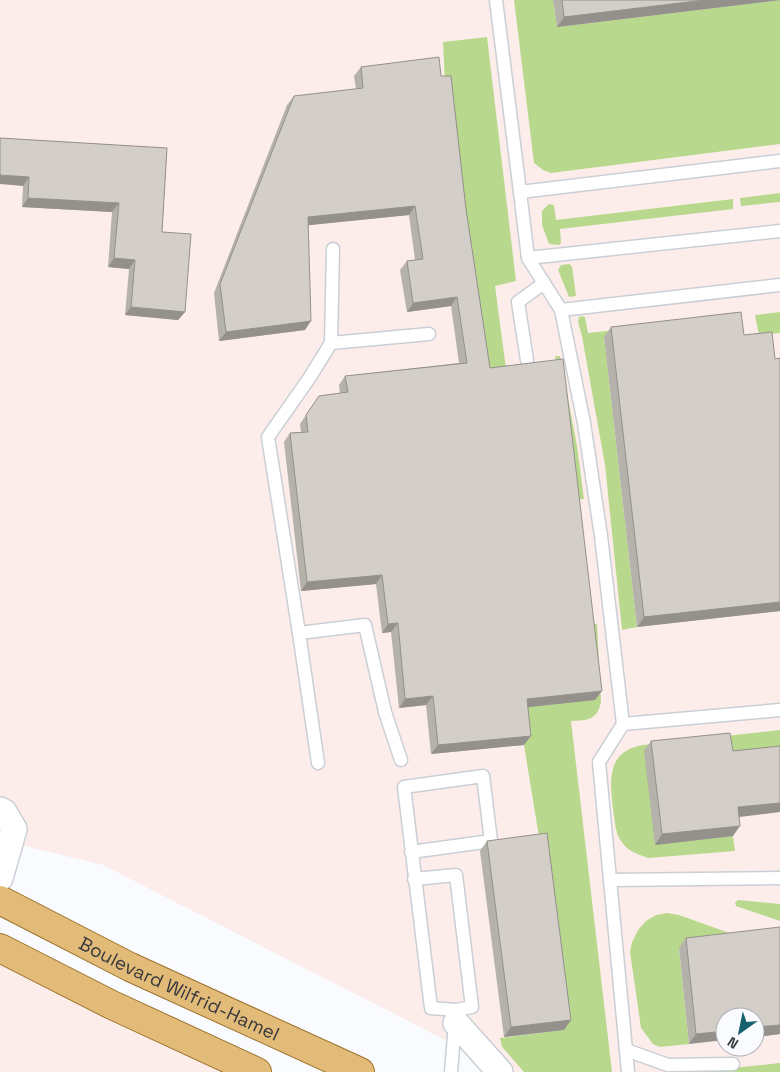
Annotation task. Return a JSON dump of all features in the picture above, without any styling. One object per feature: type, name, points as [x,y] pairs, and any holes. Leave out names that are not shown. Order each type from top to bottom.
[{"type":"main road","name":"Boulevard Wilfrid-Hamel","points":[[0,900],[130,967],[360,1072]]},
{"type":"main road","points":[[0,948],[112,1005],[257,1072]]},
{"type":"street","points":[[0,810],[4,812],[14,829],[0,878]]},
{"type":"street","points":[[456,1016],[500,1072]]},
{"type":"lane","points":[[496,0],[528,258],[561,310],[584,423],[600,527],[623,724],[599,762],[628,1072]]},
{"type":"lane","points":[[520,192],[780,161]]},
{"type":"lane","points":[[528,258],[780,231]]},
{"type":"lane","points":[[318,763],[268,437],[310,377],[330,343],[333,249]]},
{"type":"lane","points":[[526,360],[518,302],[544,283]]},
{"type":"lane","points":[[561,310],[780,286]]},
{"type":"lane","points":[[330,343],[429,334]]},
{"type":"lane","points":[[299,633],[366,625],[385,712],[401,760]]},
{"type":"lane","points":[[623,724],[780,710]]},
{"type":"lane","points":[[411,852],[491,841],[484,776],[403,783],[414,879],[431,1008],[456,1016],[472,1007],[456,875],[414,879]]},
{"type":"lane","points":[[610,880],[780,878]]},
{"type":"lane","points":[[451,1072],[456,1016]]},
{"type":"lane","points":[[626,1050],[668,1065],[733,1064]]},
{"type":"shaded area","points":[[0,0],[780,0],[780,1072],[508,1072],[103,865],[0,840]]},
{"type":"shaded area","points":[[0,948],[257,1072],[0,1072]]},
{"type":"green space","points":[[514,0],[553,0],[557,27],[780,0],[780,144],[551,173],[543,170],[534,163]]},
{"type":"green space","points":[[487,37],[516,281],[495,286],[506,369],[587,624],[597,624],[601,702],[597,713],[591,718],[571,721],[612,1072],[524,1072],[502,1047],[500,1038],[564,1030],[540,843],[524,745],[445,85],[443,42]]},
{"type":"green space","points":[[780,193],[780,202],[741,206],[740,198]]},
{"type":"green space","points":[[733,199],[733,209],[560,229],[561,243],[559,245],[549,244],[542,225],[542,211],[549,204],[554,205],[556,220]]},
{"type":"green space","points":[[569,264],[572,266],[576,296],[569,297],[558,270],[561,265]]},
{"type":"green space","points":[[780,312],[780,333],[759,335],[755,315]]},
{"type":"green space","points":[[579,317],[585,317],[588,333],[713,320],[604,337],[637,627],[622,630],[605,465],[578,322]]},
{"type":"green space","points":[[555,356],[560,356],[577,446],[584,499],[572,500]]},
{"type":"green space","points":[[780,730],[780,755],[655,844],[733,836],[735,851],[648,858],[629,850],[621,841],[615,823],[611,778],[616,761],[622,754],[631,748],[643,745]]},
{"type":"green space","points":[[738,900],[780,904],[780,921],[736,906],[735,903]]},
{"type":"green space","points":[[667,913],[679,915],[749,940],[679,949],[689,1044],[660,1047],[653,1044],[641,1028],[630,952],[632,942],[638,930],[646,921],[656,915]]},
{"type":"green space","points":[[780,1063],[780,1072],[695,1072]]},
{"type":"building","points":[[562,0],[705,0],[564,17]]},
{"type":"building","points":[[439,57],[441,76],[451,76],[466,209],[490,368],[563,359],[602,691],[527,699],[531,736],[438,745],[433,696],[405,699],[398,623],[388,624],[382,575],[307,582],[290,433],[308,432],[306,415],[319,396],[348,392],[345,376],[467,363],[457,297],[413,303],[407,261],[423,259],[415,206],[308,217],[311,321],[226,332],[220,284],[294,96],[363,88],[361,67]]},
{"type":"building","points":[[0,138],[167,148],[162,232],[191,234],[185,312],[131,307],[135,260],[114,258],[119,203],[28,198],[29,177],[0,175]]},
{"type":"building","points":[[741,312],[744,335],[772,332],[775,359],[780,358],[780,602],[644,617],[611,327]]},
{"type":"building","points":[[730,733],[733,751],[780,746],[780,803],[738,807],[740,826],[662,834],[651,741]]},
{"type":"building","points":[[547,833],[571,1020],[511,1027],[487,841]]},
{"type":"building","points":[[780,927],[780,1025],[765,1026],[765,1007],[715,1007],[715,1032],[696,1034],[686,938]]}]
